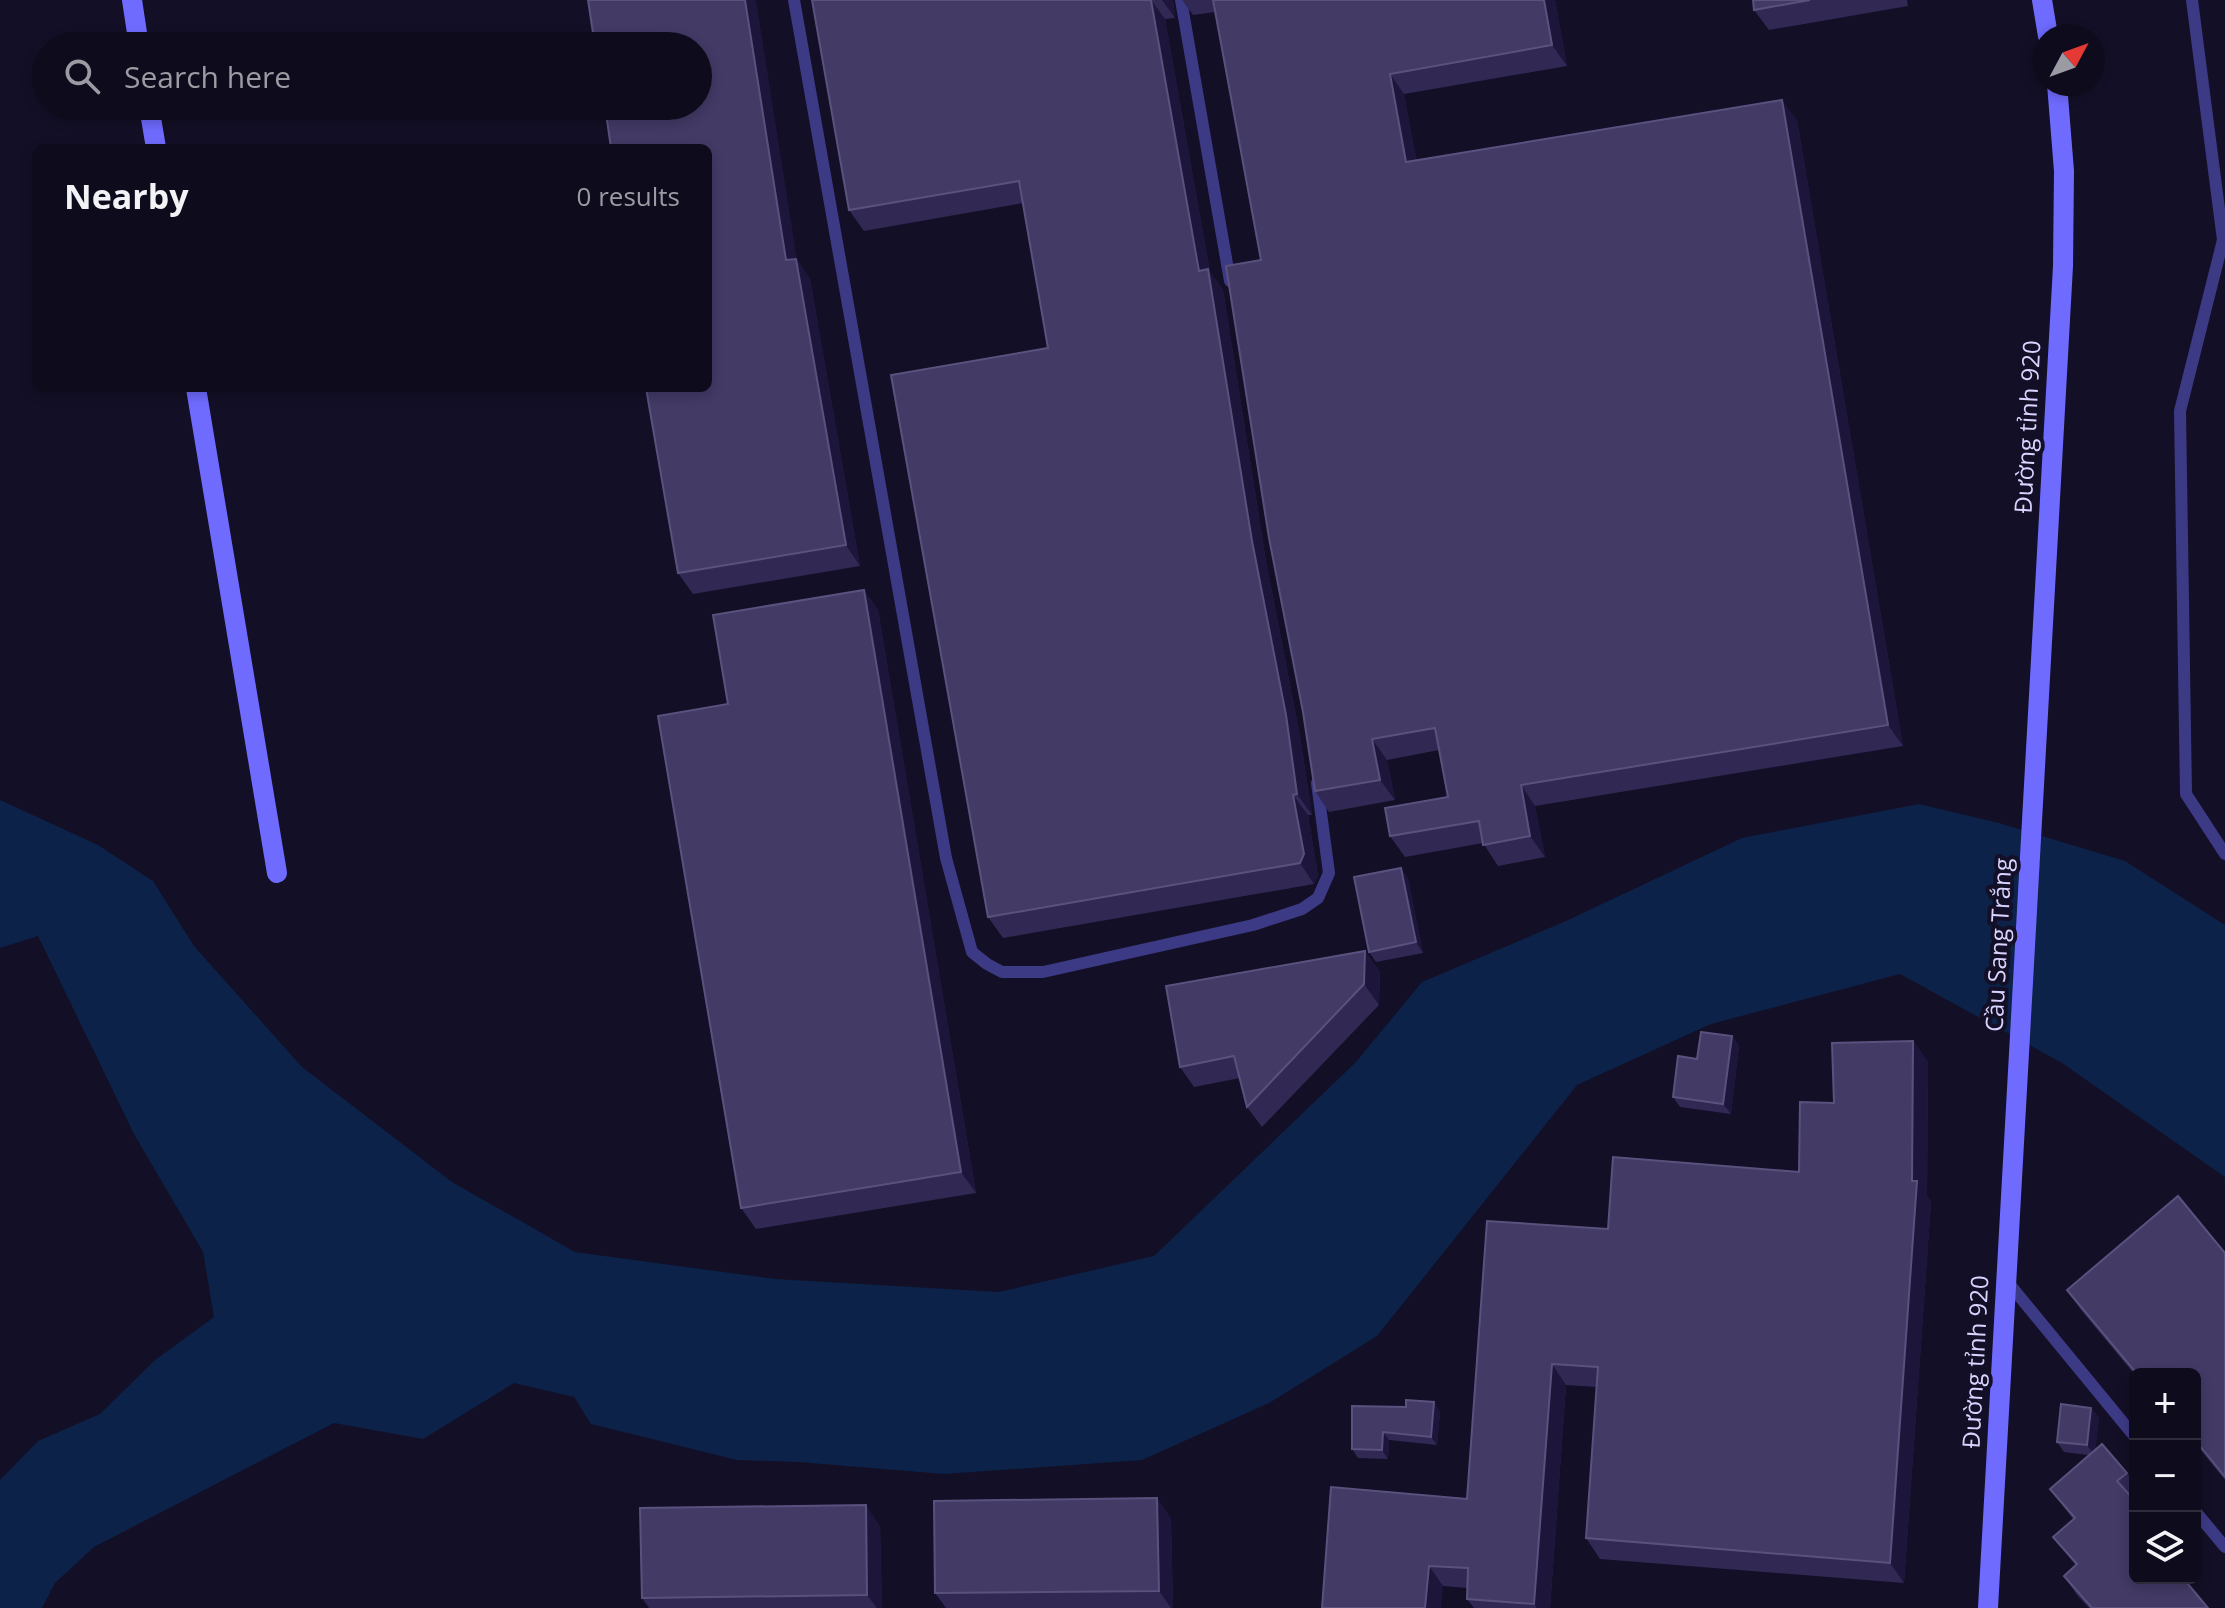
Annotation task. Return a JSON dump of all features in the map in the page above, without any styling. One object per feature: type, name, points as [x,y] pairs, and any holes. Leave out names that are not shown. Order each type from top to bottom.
[{"type":"main road","points":[[132,0],[137,32]]},
{"type":"main road","points":[[2042,0],[2046,24]]},
{"type":"main road","name":"Đường tỉnh 920","points":[[2034,774],[2063,266],[2064,171],[2058,96]]},
{"type":"main road","points":[[151,120],[155,144]]},
{"type":"main road","points":[[197,392],[277,873]]},
{"type":"main road","name":"Cầu Sang Trắng","points":[[2015,1120],[2034,774]]},
{"type":"main road","name":"Đường tỉnh 920","points":[[1988,1608],[2015,1120]]},
{"type":"lane","points":[[794,0],[946,858],[972,952],[1002,972],[1043,972],[1253,925],[1302,909],[1318,898],[1329,873],[1314,763]]},
{"type":"lane","points":[[1181,0],[1231,289]]},
{"type":"lane","points":[[2192,0],[2223,240],[2180,411],[2186,794],[2225,854]]},
{"type":"lane","points":[[2006,1280],[2129,1430]]},
{"type":"lane","points":[[2196,1512],[2225,1547]]},
{"type":"water","points":[[0,800],[98,845],[153,881],[194,946],[302,1067],[452,1182],[575,1252],[775,1279],[999,1292],[1154,1256],[1356,1062],[1422,982],[1566,921],[1742,838],[1919,804],[1999,823],[2125,861],[2225,925],[2225,1177],[2062,1063],[1900,974],[1711,1024],[1577,1085],[1377,1336],[1269,1403],[1142,1460],[944,1474],[737,1460],[591,1424],[574,1397],[514,1383],[423,1439],[334,1423],[94,1547],[55,1583],[42,1608],[0,1608],[0,1480],[38,1441],[100,1414],[155,1360],[214,1317],[203,1252],[134,1134],[38,936],[0,948]]},
{"type":"building","points":[[588,0],[745,0],[786,260],[796,259],[846,545],[678,573],[647,392],[712,392],[712,144],[610,144],[607,120],[712,120],[712,32],[593,32]]},
{"type":"building","points":[[812,0],[1151,0],[1199,271],[1208,269],[1252,541],[1286,715],[1297,794],[1293,795],[1304,854],[1300,863],[988,917],[891,375],[1048,348],[1019,181],[849,210]]},
{"type":"building","points":[[1213,0],[1544,0],[1552,45],[1390,74],[1406,162],[1782,100],[1888,725],[1521,785],[1530,836],[1483,845],[1479,821],[1390,836],[1385,808],[1448,797],[1435,728],[1372,739],[1380,780],[1315,791],[1269,538],[1226,266],[1261,260]]},
{"type":"building","points":[[1753,0],[1810,0],[1754,10]]},
{"type":"building","points":[[864,590],[961,1172],[741,1208],[658,716],[728,704],[713,615]]},
{"type":"building","points":[[1401,868],[1416,942],[1369,952],[1354,877]]},
{"type":"building","points":[[1365,951],[1364,984],[1247,1107],[1234,1056],[1180,1067],[1166,986]]},
{"type":"building","points":[[1701,1032],[1732,1036],[1723,1104],[1673,1097],[1678,1056],[1697,1059]]},
{"type":"building","points":[[1913,1041],[1912,1181],[1917,1181],[1890,1563],[1586,1538],[1598,1367],[1552,1364],[1534,1604],[1467,1599],[1468,1568],[1429,1566],[1425,1608],[1322,1608],[1331,1487],[1467,1499],[1487,1221],[1608,1229],[1613,1157],[1799,1172],[1800,1102],[1834,1103],[1832,1043]]},
{"type":"building","points":[[2178,1196],[2225,1253],[2225,1477],[2201,1447],[2201,1368],[2132,1368],[2067,1290]]},
{"type":"building","points":[[1406,1400],[1434,1402],[1431,1437],[1383,1432],[1382,1450],[1352,1449],[1352,1406],[1406,1407]]},
{"type":"building","points":[[2061,1404],[2091,1408],[2087,1445],[2057,1442]]},
{"type":"building","points":[[2102,1444],[2127,1473],[2117,1481],[2129,1494],[2129,1584],[2188,1584],[2208,1608],[2092,1608],[2064,1576],[2077,1564],[2053,1537],[2075,1518],[2050,1489]]},
{"type":"building","points":[[1157,1498],[1159,1591],[935,1593],[934,1501]]},
{"type":"building","points":[[866,1505],[867,1595],[642,1598],[640,1508]]}]
